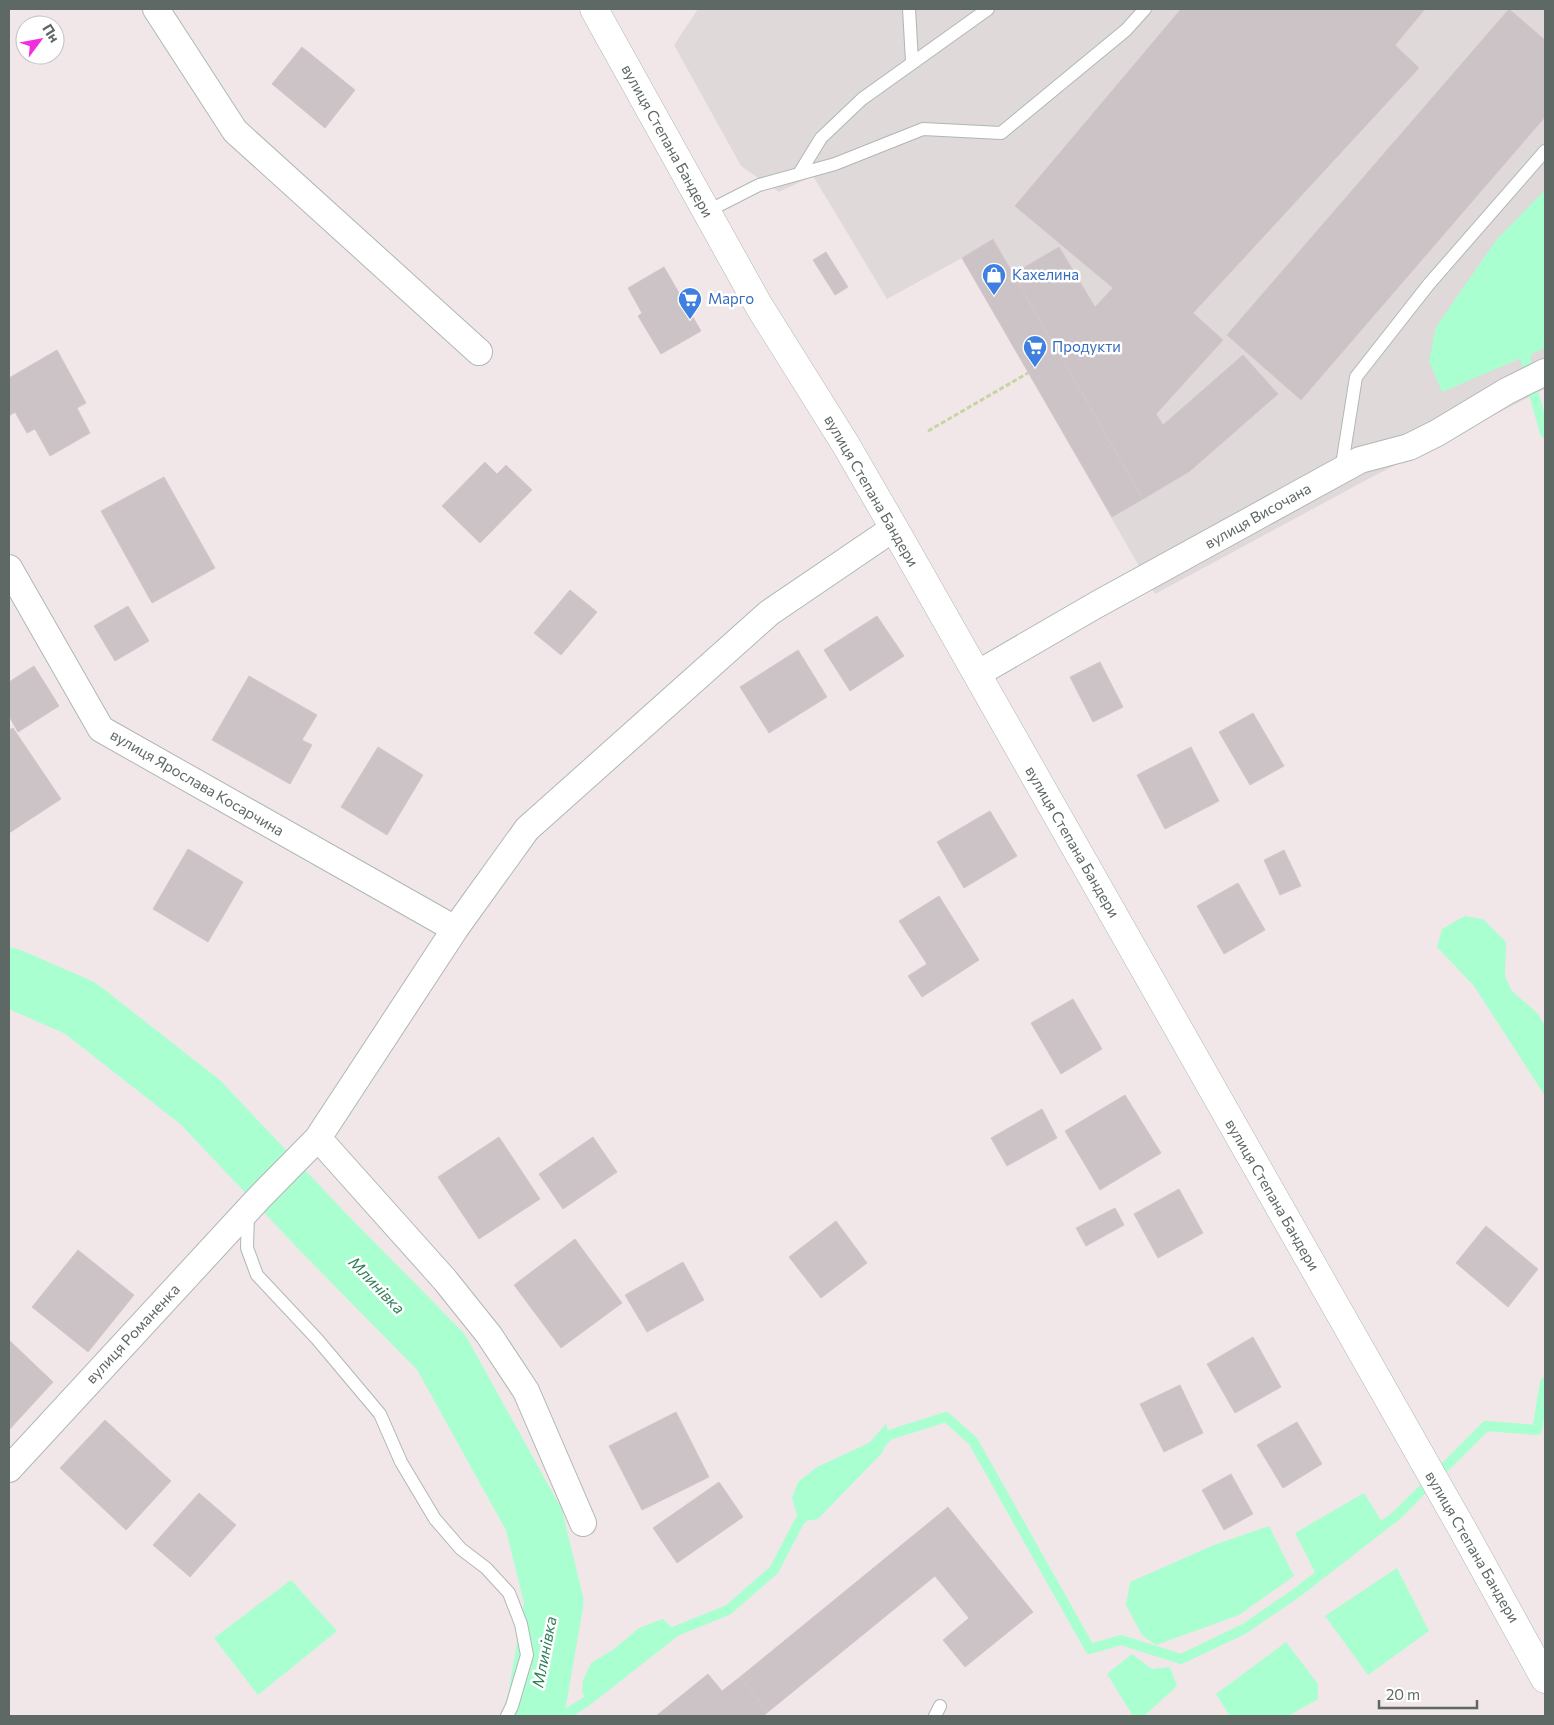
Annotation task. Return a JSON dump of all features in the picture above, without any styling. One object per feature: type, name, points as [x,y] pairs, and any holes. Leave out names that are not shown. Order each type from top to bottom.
[{"type":"main road","name":"вулиця Степана Бандери","points":[[594,9],[759,306],[846,445],[894,528],[1408,1435],[1464,1532],[1539,1649],[1545,1679]]},
{"type":"street","points":[[156,9],[235,131],[479,352]]},
{"type":"street","name":"вулиця Височана","points":[[977,674],[1105,600],[1341,470],[1360,460],[1408,447],[1437,433],[1506,391],[1545,372]]},
{"type":"street","name":"вулиця Романенка","points":[[9,1469],[253,1204],[318,1138],[454,929],[527,829],[769,614],[894,528]]},
{"type":"street","name":"вулиця Ярослава Косарчина","points":[[9,568],[101,729],[454,929]]},
{"type":"street","points":[[318,1138],[446,1280],[489,1335],[526,1391],[583,1523]]},
{"type":"lane","points":[[909,9],[912,61]]},
{"type":"lane","points":[[799,174],[821,138],[862,99],[912,61],[988,9]]},
{"type":"lane","points":[[706,212],[758,185],[834,164],[923,129],[1002,132],[1126,30],[1145,9]]},
{"type":"lane","points":[[1341,470],[1356,377],[1429,284],[1545,151]]},
{"type":"lane","points":[[253,1204],[247,1248],[258,1275],[317,1339],[380,1414],[401,1462],[435,1519],[461,1549],[486,1568],[509,1593],[521,1624],[527,1655],[512,1706],[507,1716]]},
{"type":"path","points":[[928,431],[1028,373]]},
{"type":"shaded area","points":[[698,9],[1545,9],[1545,389],[1372,477],[1155,594],[962,258],[887,299],[813,176],[779,192],[741,166],[674,45]]},
{"type":"shaded area","points":[[1545,190],[1545,348],[1442,392],[1429,361],[1436,327],[1497,239]]},
{"type":"shaded area","points":[[1465,916],[1483,919],[1506,942],[1505,976],[1512,991],[1538,1014],[1545,1026],[1545,1096],[1474,986],[1437,947],[1442,929]]},
{"type":"shaded area","points":[[886,1424],[889,1435],[882,1453],[818,1519],[799,1522],[792,1498],[798,1482],[817,1467],[869,1443]]},
{"type":"shaded area","points":[[1364,1493],[1384,1525],[1317,1576],[1295,1533]]},
{"type":"shaded area","points":[[1269,1526],[1294,1576],[1239,1615],[1156,1645],[1142,1635],[1126,1605],[1130,1582],[1214,1545]]},
{"type":"shaded area","points":[[1397,1568],[1429,1631],[1368,1675],[1325,1616]]},
{"type":"shaded area","points":[[291,1580],[337,1631],[258,1695],[214,1638]]},
{"type":"shaded area","points":[[663,1619],[676,1631],[587,1701],[582,1691],[583,1680],[591,1663],[614,1649],[639,1628]]},
{"type":"shaded area","points":[[1286,1642],[1318,1684],[1318,1699],[1288,1716],[1230,1716],[1216,1694]]},
{"type":"shaded area","points":[[1132,1654],[1152,1669],[1170,1667],[1177,1686],[1144,1716],[1133,1716],[1107,1674]]},
{"type":"building","points":[[1181,9],[1425,9],[1395,45],[1419,68],[1193,313],[1223,340],[1156,414],[1163,425],[1243,355],[1278,394],[1190,471],[1143,499],[1013,274],[1059,247],[1095,307],[1113,288],[1015,206]]},
{"type":"building","points":[[1509,9],[1545,40],[1545,117],[1301,400],[1227,335]]},
{"type":"building","points":[[302,47],[355,90],[325,128],[272,84]]},
{"type":"building","points":[[993,239],[1143,499],[1112,517],[962,258]]},
{"type":"building","points":[[826,252],[848,287],[835,295],[813,260]]},
{"type":"building","points":[[664,267],[701,331],[661,354],[638,316],[642,313],[628,288]]},
{"type":"building","points":[[57,350],[86,403],[77,408],[90,433],[50,456],[35,429],[27,433],[15,412],[9,416],[9,378]]},
{"type":"building","points":[[485,462],[497,474],[506,465],[532,490],[480,543],[442,506]]},
{"type":"building","points":[[164,477],[215,568],[152,603],[101,511]]},
{"type":"building","points":[[570,590],[597,612],[561,655],[534,633]]},
{"type":"building","points":[[128,606],[149,641],[115,661],[94,626]]},
{"type":"building","points":[[877,616],[904,656],[850,691],[824,650]]},
{"type":"building","points":[[798,650],[827,697],[769,733],[740,687]]},
{"type":"building","points":[[1100,662],[1123,707],[1093,722],[1070,677]]},
{"type":"building","points":[[34,666],[59,706],[18,732],[9,716],[9,682]]},
{"type":"building","points":[[249,676],[317,715],[302,740],[312,745],[290,784],[212,740]]},
{"type":"building","points":[[1253,713],[1284,766],[1250,785],[1219,732]]},
{"type":"building","points":[[13,728],[61,799],[9,833],[9,730]]},
{"type":"building","points":[[378,747],[423,775],[387,835],[341,807]]},
{"type":"building","points":[[1191,747],[1219,801],[1165,829],[1137,775]]},
{"type":"building","points":[[990,811],[1017,856],[964,888],[937,842]]},
{"type":"building","points":[[188,849],[243,882],[208,942],[153,909]]},
{"type":"building","points":[[1284,850],[1301,886],[1280,895],[1264,860]]},
{"type":"building","points":[[1238,883],[1265,930],[1224,954],[1197,906]]},
{"type":"building","points":[[939,896],[979,960],[922,997],[908,976],[927,964],[899,921]]},
{"type":"building","points":[[1073,999],[1102,1049],[1061,1074],[1031,1023]]},
{"type":"building","points":[[1125,1095],[1161,1153],[1100,1190],[1065,1131]]},
{"type":"building","points":[[1042,1109],[1057,1138],[1007,1166],[991,1138]]},
{"type":"building","points":[[499,1137],[540,1199],[479,1239],[438,1177]]},
{"type":"building","points":[[593,1137],[617,1172],[563,1209],[539,1174]]},
{"type":"building","points":[[1179,1189],[1203,1233],[1158,1258],[1134,1214]]},
{"type":"building","points":[[1115,1208],[1124,1225],[1086,1246],[1076,1228]]},
{"type":"building","points":[[836,1221],[867,1263],[821,1298],[789,1257]]},
{"type":"building","points":[[1486,1226],[1538,1269],[1508,1307],[1456,1263]]},
{"type":"building","points":[[575,1239],[622,1303],[561,1348],[514,1285]]},
{"type":"building","points":[[78,1250],[134,1295],[88,1352],[32,1307]]},
{"type":"building","points":[[683,1262],[704,1300],[647,1332],[625,1295]]},
{"type":"building","points":[[1253,1337],[1281,1387],[1235,1413],[1207,1364]]},
{"type":"building","points":[[9,1340],[53,1382],[9,1430]]},
{"type":"building","points":[[1180,1385],[1203,1433],[1164,1452],[1140,1404]]},
{"type":"building","points":[[676,1412],[709,1477],[642,1510],[609,1446]]},
{"type":"building","points":[[105,1420],[171,1481],[126,1530],[60,1468]]},
{"type":"building","points":[[1297,1422],[1322,1464],[1283,1488],[1257,1445]]},
{"type":"building","points":[[1231,1474],[1253,1514],[1224,1530],[1202,1490]]},
{"type":"building","points":[[719,1482],[743,1517],[677,1563],[653,1528]]},
{"type":"building","points":[[199,1493],[236,1525],[190,1577],[153,1545]]},
{"type":"building","points":[[948,1507],[1033,1612],[965,1667],[943,1640],[969,1618],[935,1576],[768,1712],[740,1677]]},
{"type":"building","points":[[708,1674],[722,1691],[740,1677],[768,1712],[763,1716],[656,1716]]},
{"type":"waterway","points":[[1528,370],[1525,357],[1545,324]]},
{"type":"waterway","points":[[1533,391],[1545,433]]},
{"type":"waterway","name":"Млинівка","points":[[9,977],[80,1008],[200,1102],[324,1233],[441,1352],[534,1520],[554,1602],[537,1700],[532,1716]]},
{"type":"waterway","points":[[880,1444],[889,1435],[946,1417],[973,1441],[1090,1649],[1121,1640],[1181,1659],[1244,1629],[1295,1594],[1397,1515],[1486,1426],[1537,1430],[1545,1382]]},
{"type":"waterway","points":[[563,1716],[587,1701],[676,1631],[728,1610],[774,1570],[799,1522],[808,1513]]},
{"type":"place","name":"Кахелина","points":[[994,296]]},
{"type":"place","name":"Марго","points":[[690,320]]},
{"type":"place","name":"Продукти","points":[[1035,368]]}]
